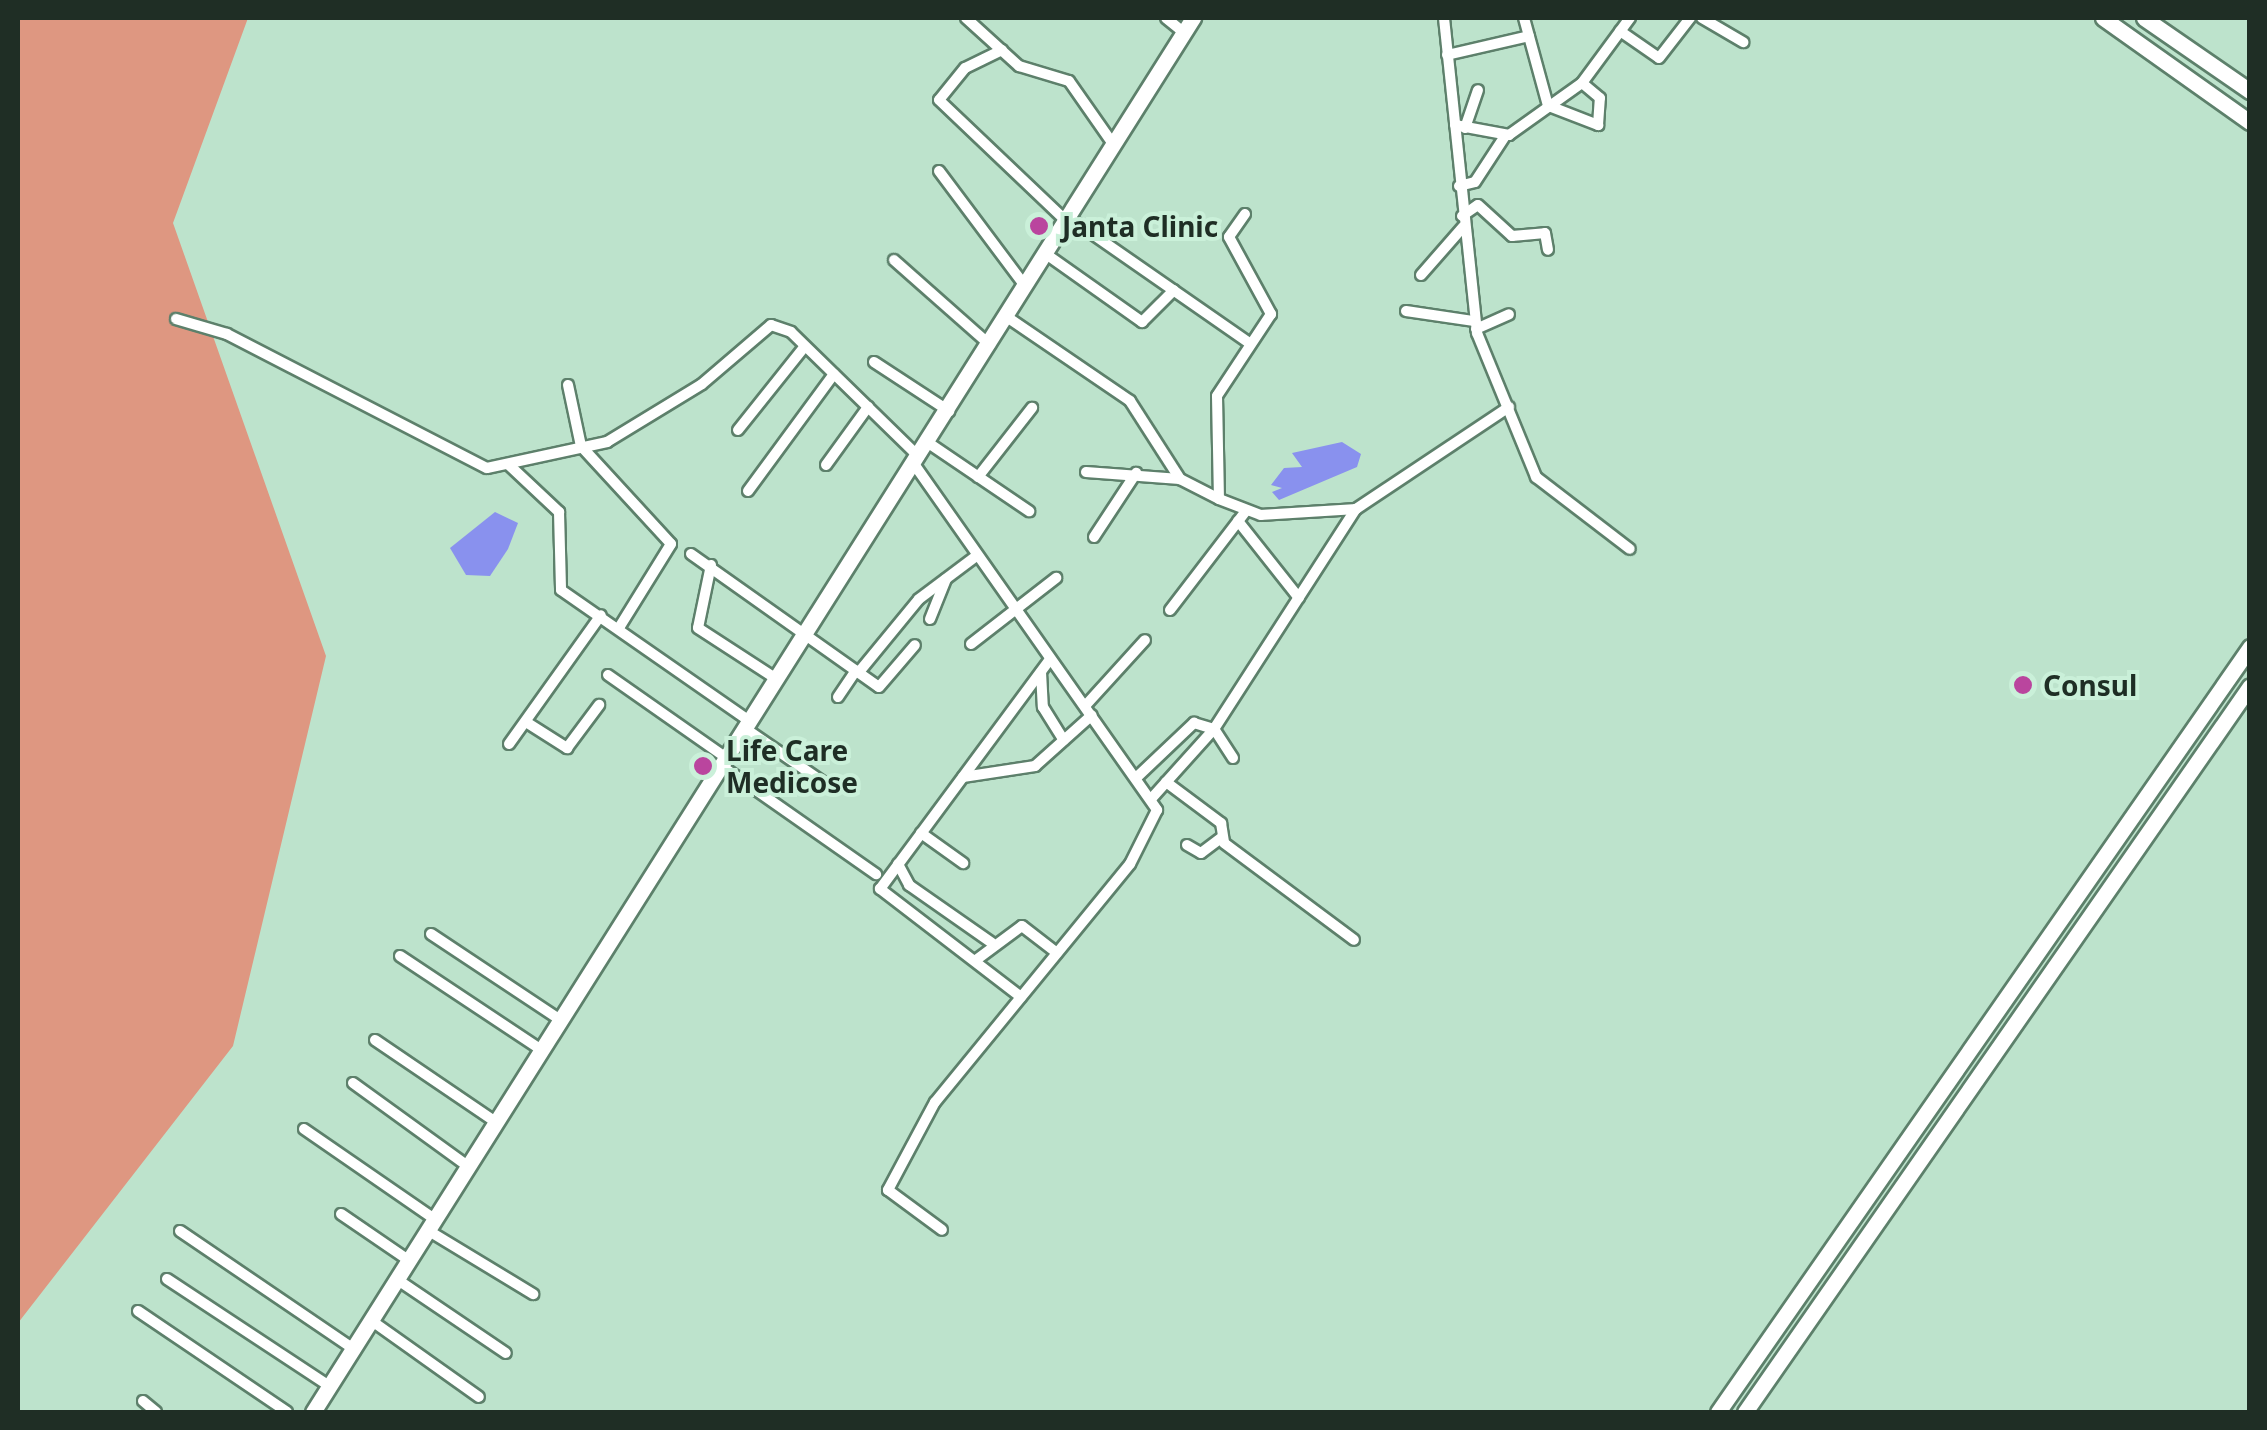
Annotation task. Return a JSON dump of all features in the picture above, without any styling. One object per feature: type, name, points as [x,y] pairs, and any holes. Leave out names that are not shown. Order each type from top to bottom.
[{"type":"street","points":[[966,18],[1029,71],[1063,76],[1112,140]]},
{"type":"street","points":[[1166,18],[1183,32]]},
{"type":"street","points":[[313,1412],[950,411],[1112,140],[1193,18]]},
{"type":"street","points":[[1444,18],[1460,126],[1459,186],[1475,325],[1536,477],[1630,549]]},
{"type":"street","points":[[1525,18],[1548,106]]},
{"type":"street","points":[[1459,186],[1475,182],[1505,136],[1582,83],[1630,18]]},
{"type":"street","points":[[1620,31],[1658,58],[1690,18]]},
{"type":"street","points":[[1702,18],[1743,42]]},
{"type":"street","points":[[2102,18],[2250,122]]},
{"type":"street","points":[[2144,18],[2250,90]]},
{"type":"street","points":[[1447,55],[1530,36]]},
{"type":"street","points":[[1002,50],[952,78],[939,100],[1067,219],[1249,344]]},
{"type":"street","points":[[1548,106],[1598,125],[1600,98],[1582,83]]},
{"type":"street","points":[[1460,126],[1478,90]]},
{"type":"street","points":[[1460,126],[1505,136]]},
{"type":"street","points":[[940,171],[1025,286]]},
{"type":"street","points":[[1422,275],[1478,206],[1512,236],[1545,233],[1548,250]]},
{"type":"street","points":[[1218,499],[1212,419],[1249,344],[1271,314],[1229,237],[1245,214]]},
{"type":"street","points":[[1046,254],[1142,322],[1174,290]]},
{"type":"street","points":[[894,260],[990,345]]},
{"type":"street","points":[[1406,310],[1475,325],[1510,314]]},
{"type":"street","points":[[1006,317],[1130,401],[1180,479]]},
{"type":"street","points":[[176,319],[226,334],[476,465],[509,465],[607,442],[702,384],[764,327],[805,346],[921,455],[976,557],[1138,777],[1152,798],[1156,814],[1138,833],[1130,864],[935,1102],[888,1190],[942,1230]]},
{"type":"street","points":[[738,430],[805,346]]},
{"type":"street","points":[[874,362],[950,411]]},
{"type":"street","points":[[748,490],[834,374]]},
{"type":"street","points":[[568,385],[582,446],[670,544],[618,628]]},
{"type":"street","points":[[826,466],[868,407]]},
{"type":"street","points":[[1152,798],[1214,729],[1356,509],[1509,407]]},
{"type":"street","points":[[978,476],[1032,408]]},
{"type":"street","points":[[921,455],[978,476],[1029,510]]},
{"type":"street","points":[[509,465],[559,512],[556,584],[830,787],[842,784]]},
{"type":"street","points":[[1086,472],[1180,479],[1246,511],[1356,509]]},
{"type":"street","points":[[1094,537],[1136,473]]},
{"type":"street","points":[[1170,610],[1246,511]]},
{"type":"street","points":[[1238,521],[1299,598]]},
{"type":"street","points":[[690,554],[711,565],[857,671],[887,686],[915,645]]},
{"type":"street","points":[[838,697],[857,671],[946,578],[976,557]]},
{"type":"street","points":[[711,565],[698,628],[778,680]]},
{"type":"street","points":[[930,619],[946,578]]},
{"type":"street","points":[[971,644],[1015,614],[1056,578]]},
{"type":"street","points":[[509,744],[600,615]]},
{"type":"street","points":[[963,777],[1035,766],[1064,740],[1145,640]]},
{"type":"street","points":[[1718,1412],[2250,646]]},
{"type":"street","points":[[1022,998],[976,960],[882,896],[898,864],[1049,661]]},
{"type":"street","points":[[1041,672],[1044,706],[1064,740]]},
{"type":"street","points":[[608,675],[876,874]]},
{"type":"street","points":[[1744,1412],[2250,686]]},
{"type":"street","points":[[558,760],[599,705]]},
{"type":"street","points":[[526,722],[567,748]]},
{"type":"street","points":[[1138,777],[1194,723],[1214,729],[1233,758]]},
{"type":"street","points":[[1166,782],[1222,823],[1222,838]]},
{"type":"street","points":[[921,833],[963,863]]},
{"type":"street","points":[[1188,845],[1201,853],[1222,838]]},
{"type":"street","points":[[1222,838],[1354,940]]},
{"type":"street","points":[[898,864],[909,885],[992,943]]},
{"type":"street","points":[[976,960],[992,943],[1022,926],[1057,953]]},
{"type":"street","points":[[431,934],[562,1021]]},
{"type":"street","points":[[400,956],[543,1051]]},
{"type":"street","points":[[375,1040],[497,1124]]},
{"type":"street","points":[[353,1083],[469,1167]]},
{"type":"street","points":[[304,1129],[533,1294]]},
{"type":"street","points":[[341,1214],[410,1261]]},
{"type":"street","points":[[180,1231],[354,1350]]},
{"type":"street","points":[[167,1279],[331,1387]]},
{"type":"street","points":[[398,1280],[506,1353]]},
{"type":"street","points":[[138,1311],[287,1412]]},
{"type":"street","points":[[372,1320],[478,1397]]},
{"type":"street","points":[[142,1401],[156,1412]]},
{"type":"shaded area","points":[[18,18],[248,18],[173,223],[326,656],[233,1046],[18,1323]]},
{"type":"water","points":[[1342,442],[1361,454],[1357,467],[1279,500],[1272,492],[1282,488],[1271,485],[1284,468],[1302,467],[1292,453]]},
{"type":"water","points":[[495,512],[518,523],[508,549],[490,576],[466,575],[450,548]]},
{"type":"place","name":"Janta Clinic","points":[[1039,226]]},
{"type":"place","name":"Consul","points":[[2023,685]]},
{"type":"place","name":"Life Care Medicose","points":[[703,766]]}]
